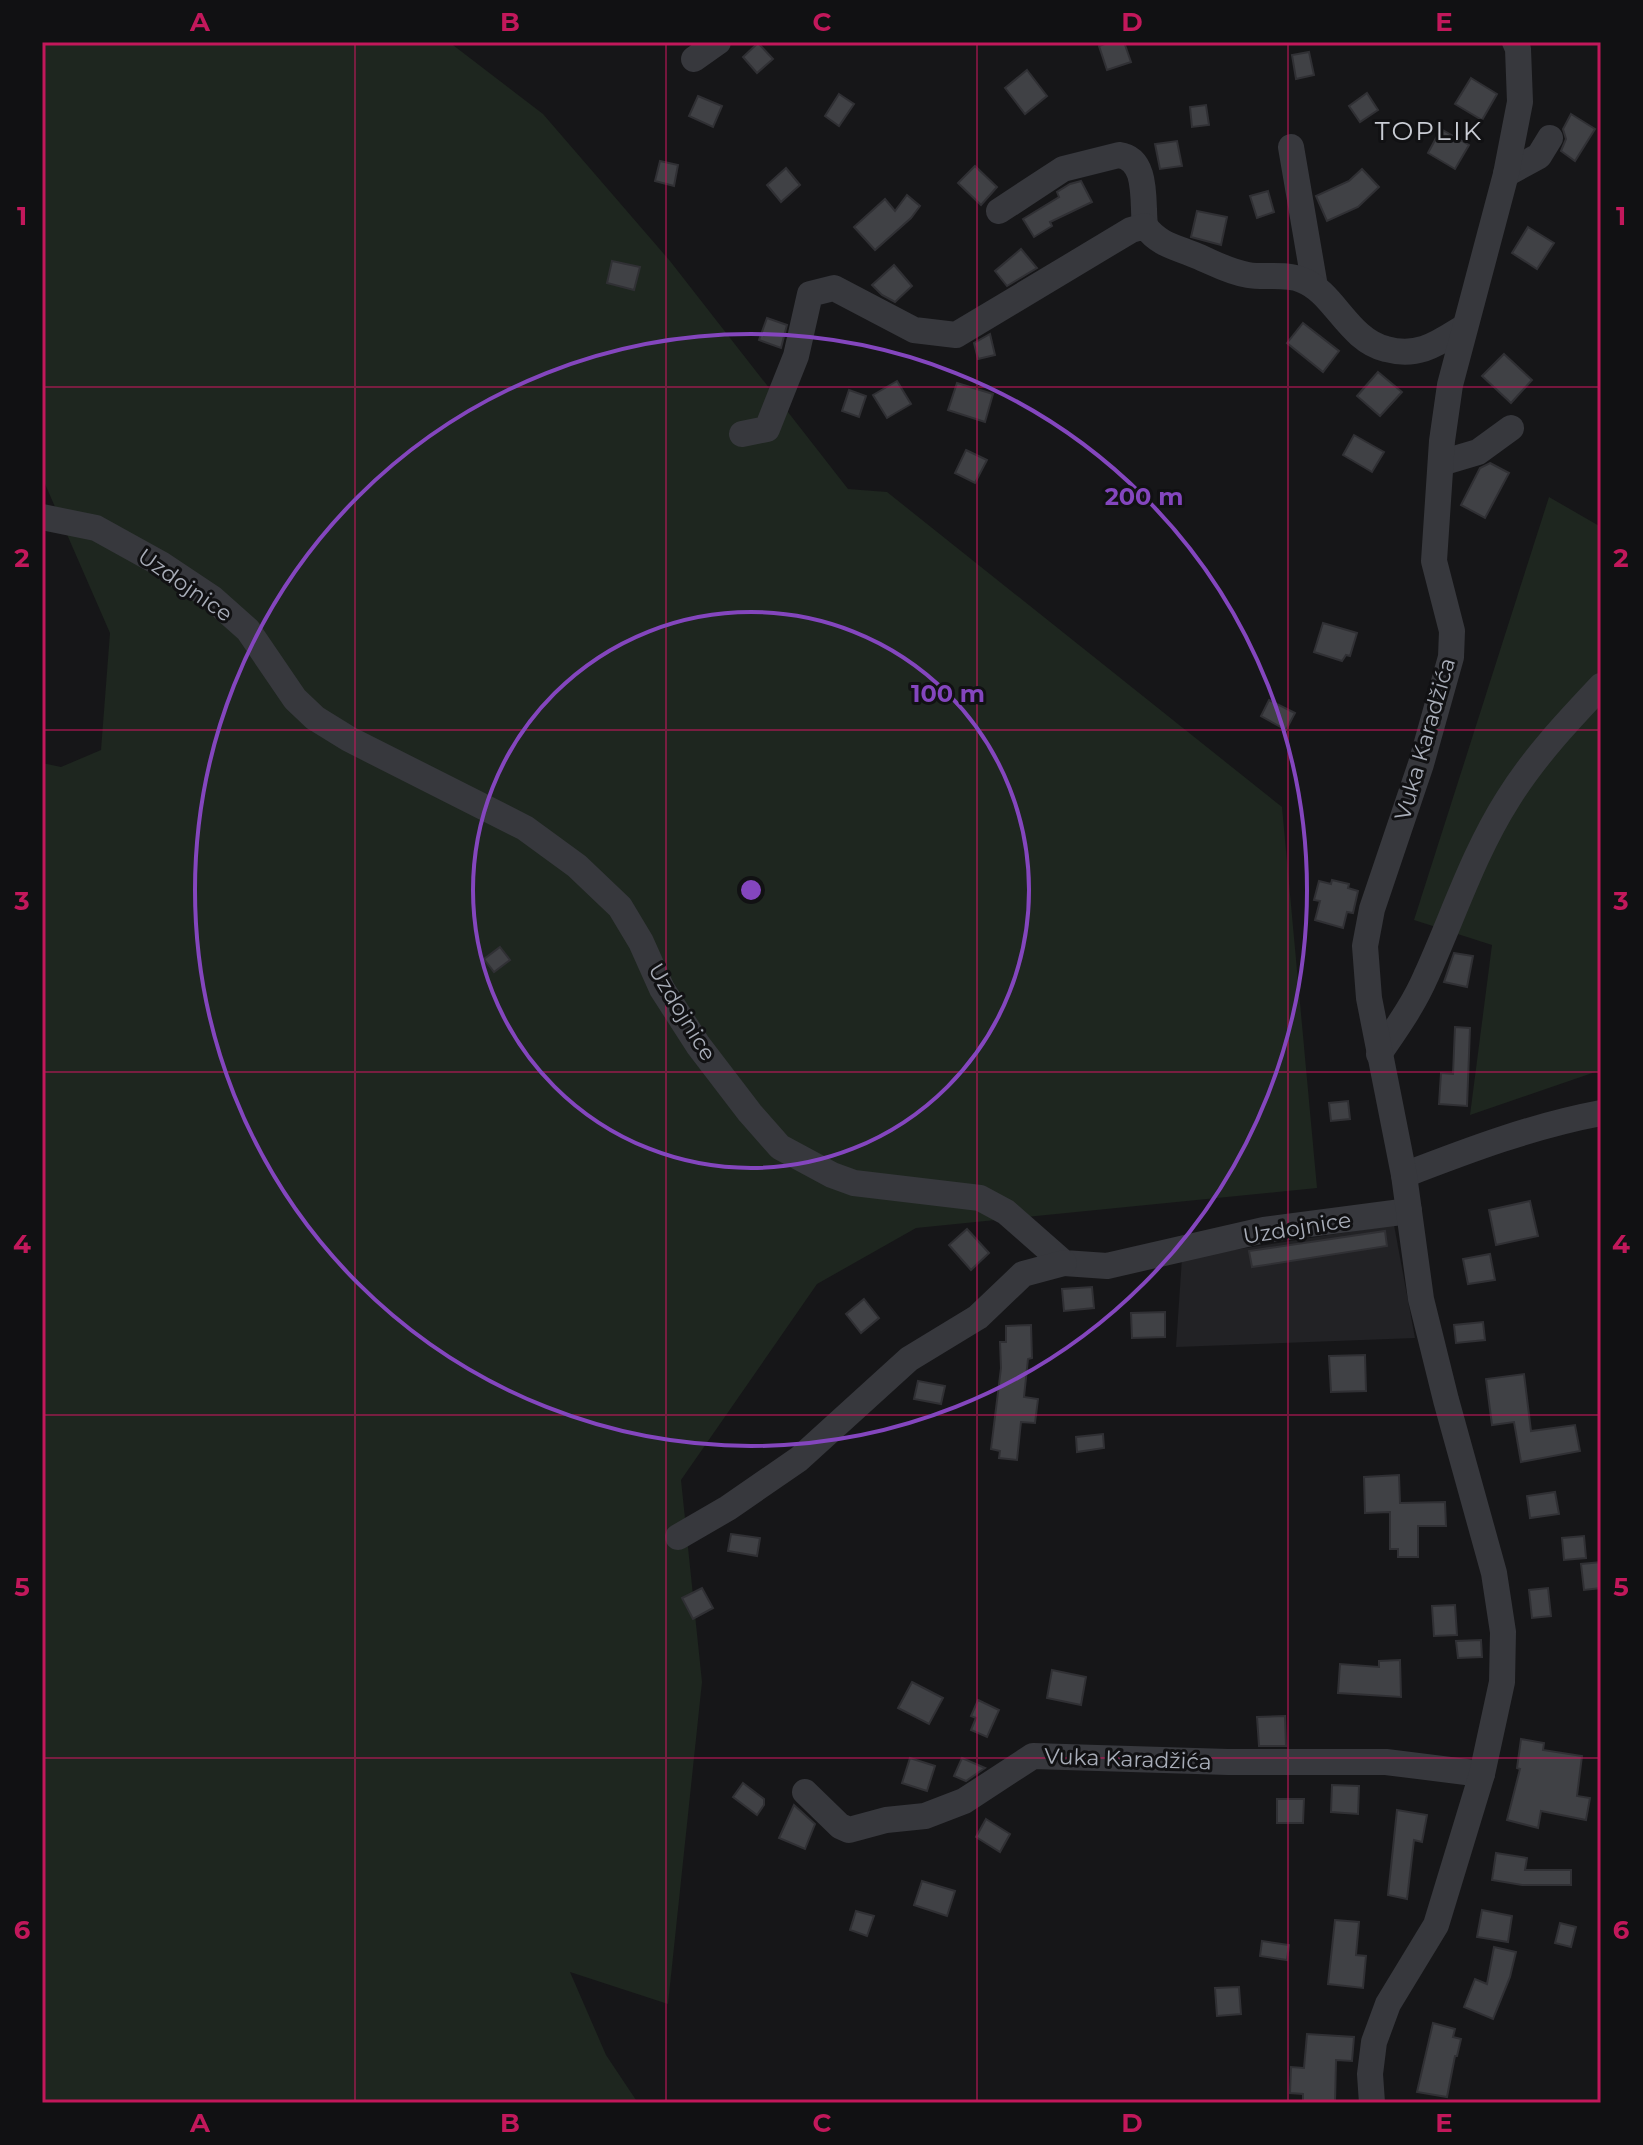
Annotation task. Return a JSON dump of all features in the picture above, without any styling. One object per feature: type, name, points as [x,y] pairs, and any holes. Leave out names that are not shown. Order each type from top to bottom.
[{"type":"street","points":[[694,59],[718,42]]},
{"type":"street","name":"Vuka Karadžića","points":[[1372,2103],[1370,2074],[1377,2032],[1388,2004],[1436,1925],[1482,1774],[1502,1682],[1503,1632],[1494,1573],[1421,1299],[1404,1175],[1369,998],[1365,946],[1372,909],[1421,764],[1451,657],[1452,631],[1434,561],[1441,463],[1450,385],[1506,174],[1520,102],[1518,49],[1515,42]]},
{"type":"street","points":[[1506,174],[1539,156],[1550,138]]},
{"type":"street","points":[[1291,147],[1315,287]]},
{"type":"street","points":[[999,211],[1063,169],[1119,155],[1127,156],[1135,162],[1141,179],[1145,226],[1162,243],[1215,266],[1247,275],[1301,279],[1315,287],[1356,332],[1373,345],[1387,350],[1427,350],[1464,327]]},
{"type":"street","points":[[742,434],[767,429],[796,356],[810,294],[834,288],[914,330],[956,335],[1131,230],[1145,226]]},
{"type":"street","points":[[1441,463],[1478,452],[1511,428]]},
{"type":"street","name":"Uzdojnice","points":[[42,517],[96,528],[161,564],[212,598],[248,630],[295,699],[315,718],[349,739],[525,828],[577,866],[620,907],[641,942],[662,989],[698,1045],[750,1113],[780,1147],[832,1175],[854,1183],[980,1198],[1006,1212],[1064,1263],[1107,1266],[1264,1230],[1409,1211]]},
{"type":"street","points":[[1379,1054],[1425,978],[1460,895],[1507,799],[1539,755],[1601,686]]},
{"type":"street","points":[[1404,1175],[1484,1144],[1554,1122],[1601,1113]]},
{"type":"street","points":[[678,1537],[728,1508],[799,1459],[909,1359],[978,1317],[1023,1274],[1064,1263]]},
{"type":"street","name":"Vuka Karadžića","points":[[805,1792],[840,1826],[849,1830],[886,1820],[925,1816],[964,1801],[1033,1756],[1228,1762],[1386,1762],[1482,1774]]},
{"type":"shaded area","points":[[42,42],[449,42],[543,114],[670,261],[848,489],[887,492],[1282,807],[1317,1188],[916,1228],[817,1284],[681,1480],[702,1682],[668,2004],[570,1972],[606,2055],[638,2103],[42,2103],[42,763],[61,767],[101,750],[110,633],[42,477]]},
{"type":"shaded area","points":[[1549,497],[1601,527],[1601,1070],[1470,1115],[1492,945],[1414,920]]},
{"type":"shaded area","points":[[1394,1225],[1415,1338],[1176,1347],[1182,1258]]},
{"type":"building","points":[[1124,42],[1131,62],[1107,70],[1099,46]]},
{"type":"building","points":[[758,43],[773,59],[757,73],[743,57]]},
{"type":"building","points":[[1309,52],[1314,75],[1296,79],[1292,55]]},
{"type":"building","points":[[1027,70],[1047,96],[1025,114],[1005,88]]},
{"type":"building","points":[[1471,78],[1497,94],[1482,120],[1455,104]]},
{"type":"building","points":[[1367,93],[1378,110],[1360,122],[1349,106]]},
{"type":"building","points":[[839,94],[854,104],[839,126],[825,116]]},
{"type":"building","points":[[698,96],[722,106],[713,127],[689,116]]},
{"type":"building","points":[[1206,105],[1209,125],[1192,127],[1190,107]]},
{"type":"building","points":[[1571,114],[1595,129],[1575,161],[1561,151],[1566,139],[1563,129]]},
{"type":"building","points":[[1441,129],[1469,145],[1455,169],[1428,153]]},
{"type":"building","points":[[1177,141],[1182,166],[1160,169],[1155,144]]},
{"type":"building","points":[[660,161],[678,165],[674,186],[655,181]]},
{"type":"building","points":[[975,166],[997,187],[981,205],[958,183]]},
{"type":"building","points":[[786,168],[800,185],[781,202],[767,185]]},
{"type":"building","points":[[1362,169],[1379,187],[1358,207],[1327,221],[1316,196],[1349,181]]},
{"type":"building","points":[[1081,181],[1092,202],[1050,222],[1052,226],[1034,237],[1023,219],[1059,197],[1057,192]]},
{"type":"building","points":[[1268,191],[1274,212],[1257,218],[1250,196]]},
{"type":"building","points":[[907,195],[920,206],[875,250],[854,227],[885,199],[895,211]]},
{"type":"building","points":[[1197,211],[1227,217],[1221,245],[1191,237]]},
{"type":"building","points":[[1528,227],[1554,243],[1537,269],[1512,253]]},
{"type":"building","points":[[1021,249],[1037,268],[1007,286],[995,271]]},
{"type":"building","points":[[612,261],[640,267],[634,290],[607,283]]},
{"type":"building","points":[[894,265],[912,286],[895,302],[872,285]]},
{"type":"building","points":[[767,318],[787,325],[781,348],[759,340]]},
{"type":"building","points":[[1303,323],[1339,351],[1323,372],[1287,343]]},
{"type":"building","points":[[990,334],[995,355],[978,359],[974,343]]},
{"type":"building","points":[[1504,354],[1532,380],[1511,403],[1482,376]]},
{"type":"building","points":[[1378,372],[1402,392],[1380,416],[1357,396]]},
{"type":"building","points":[[897,381],[911,404],[887,418],[873,395]]},
{"type":"building","points":[[957,383],[993,394],[985,422],[948,410]]},
{"type":"building","points":[[849,390],[866,396],[859,417],[842,411]]},
{"type":"building","points":[[1354,435],[1384,452],[1372,472],[1343,455]]},
{"type":"building","points":[[966,450],[987,460],[975,483],[955,473]]},
{"type":"building","points":[[1490,463],[1509,473],[1485,518],[1461,505],[1480,468]]},
{"type":"building","points":[[1323,623],[1357,633],[1350,656],[1346,655],[1342,661],[1314,652]]},
{"type":"building","points":[[1269,700],[1295,713],[1286,730],[1261,716]]},
{"type":"building","points":[[1332,880],[1349,884],[1348,888],[1358,891],[1353,913],[1347,912],[1343,928],[1315,920],[1320,901],[1314,900],[1319,881],[1331,884]]},
{"type":"building","points":[[500,947],[510,960],[494,972],[484,959]]},
{"type":"building","points":[[1454,953],[1473,956],[1467,987],[1444,982]]},
{"type":"building","points":[[1455,1027],[1470,1028],[1467,1106],[1439,1104],[1441,1073],[1453,1074]]},
{"type":"building","points":[[1348,1101],[1350,1119],[1331,1121],[1329,1103]]},
{"type":"building","points":[[1530,1201],[1538,1236],[1496,1245],[1489,1210]]},
{"type":"building","points":[[967,1229],[989,1253],[971,1270],[949,1245]]},
{"type":"building","points":[[1385,1231],[1387,1246],[1252,1267],[1249,1251]]},
{"type":"building","points":[[1490,1254],[1495,1280],[1468,1284],[1463,1259]]},
{"type":"building","points":[[1092,1287],[1094,1308],[1064,1311],[1062,1289]]},
{"type":"building","points":[[864,1299],[879,1318],[861,1333],[846,1314]]},
{"type":"building","points":[[1165,1312],[1165,1337],[1132,1338],[1131,1313]]},
{"type":"building","points":[[1483,1322],[1485,1340],[1456,1343],[1454,1325]]},
{"type":"building","points":[[1031,1325],[1032,1358],[1028,1359],[1024,1397],[1038,1399],[1035,1423],[1021,1422],[1017,1460],[999,1458],[1000,1451],[991,1449],[1001,1368],[1000,1342],[1006,1342],[1006,1326]]},
{"type":"building","points":[[1365,1355],[1366,1391],[1331,1392],[1329,1356]]},
{"type":"building","points":[[1524,1374],[1531,1431],[1575,1425],[1580,1451],[1521,1462],[1514,1422],[1492,1425],[1486,1379]]},
{"type":"building","points":[[918,1381],[945,1386],[941,1404],[914,1399]]},
{"type":"building","points":[[1103,1434],[1104,1448],[1077,1452],[1076,1437]]},
{"type":"building","points":[[1399,1475],[1400,1503],[1445,1502],[1446,1526],[1418,1526],[1418,1557],[1398,1557],[1398,1549],[1390,1549],[1390,1512],[1365,1513],[1364,1477]]},
{"type":"building","points":[[1555,1492],[1559,1514],[1530,1518],[1527,1496]]},
{"type":"building","points":[[731,1534],[760,1538],[757,1556],[728,1551]]},
{"type":"building","points":[[1584,1536],[1586,1558],[1564,1560],[1562,1538]]},
{"type":"building","points":[[1601,1562],[1601,1588],[1584,1590],[1581,1564]]},
{"type":"building","points":[[702,1588],[713,1608],[693,1619],[682,1598]]},
{"type":"building","points":[[1548,1588],[1551,1616],[1532,1618],[1529,1590]]},
{"type":"building","points":[[1455,1605],[1457,1635],[1434,1636],[1432,1606]]},
{"type":"building","points":[[1481,1640],[1482,1657],[1458,1658],[1456,1641]]},
{"type":"building","points":[[1400,1660],[1401,1697],[1338,1693],[1340,1664],[1379,1667],[1379,1661]]},
{"type":"building","points":[[1052,1670],[1086,1677],[1081,1705],[1047,1698]]},
{"type":"building","points":[[912,1682],[943,1698],[929,1724],[898,1708]]},
{"type":"building","points":[[978,1700],[999,1710],[987,1737],[971,1730],[976,1718],[971,1716]]},
{"type":"building","points":[[1285,1716],[1286,1746],[1259,1746],[1257,1717]]},
{"type":"building","points":[[1521,1739],[1544,1743],[1543,1750],[1582,1756],[1577,1796],[1590,1798],[1586,1820],[1541,1811],[1538,1828],[1507,1820],[1520,1769],[1517,1768]]},
{"type":"building","points":[[910,1758],[935,1766],[927,1791],[902,1783]]},
{"type":"building","points":[[962,1758],[985,1768],[966,1781],[954,1776]]},
{"type":"building","points":[[743,1783],[764,1799],[764,1805],[757,1815],[733,1797]]},
{"type":"building","points":[[1332,1785],[1359,1786],[1358,1814],[1331,1812]]},
{"type":"building","points":[[1277,1799],[1304,1799],[1303,1823],[1277,1823]]},
{"type":"building","points":[[794,1805],[815,1824],[805,1849],[779,1838]]},
{"type":"building","points":[[1397,1810],[1427,1815],[1422,1842],[1414,1840],[1407,1899],[1388,1895]]},
{"type":"building","points":[[986,1819],[1010,1834],[1000,1852],[976,1837]]},
{"type":"building","points":[[1496,1853],[1527,1858],[1525,1870],[1571,1870],[1571,1885],[1522,1885],[1492,1880]]},
{"type":"building","points":[[922,1881],[955,1891],[947,1916],[914,1905]]},
{"type":"building","points":[[1482,1910],[1512,1916],[1508,1942],[1477,1937]]},
{"type":"building","points":[[856,1911],[874,1916],[867,1936],[850,1930]]},
{"type":"building","points":[[1335,1920],[1359,1922],[1356,1955],[1366,1956],[1363,1988],[1328,1984]]},
{"type":"building","points":[[1560,1923],[1576,1927],[1571,1947],[1555,1943]]},
{"type":"building","points":[[1262,1941],[1289,1945],[1287,1960],[1260,1956]]},
{"type":"building","points":[[1494,1947],[1516,1952],[1510,1977],[1493,2019],[1464,2007],[1475,1979],[1487,1984]]},
{"type":"building","points":[[1239,1987],[1241,2014],[1217,2016],[1215,1988]]},
{"type":"building","points":[[1433,2023],[1455,2029],[1453,2037],[1461,2039],[1447,2097],[1417,2092]]},
{"type":"building","points":[[1307,2034],[1354,2037],[1352,2061],[1336,2060],[1335,2103],[1303,2103],[1303,2094],[1290,2093],[1291,2067],[1304,2068]]},
{"type":"district","name":"TOPLIK","points":[[1429,131]]}]
